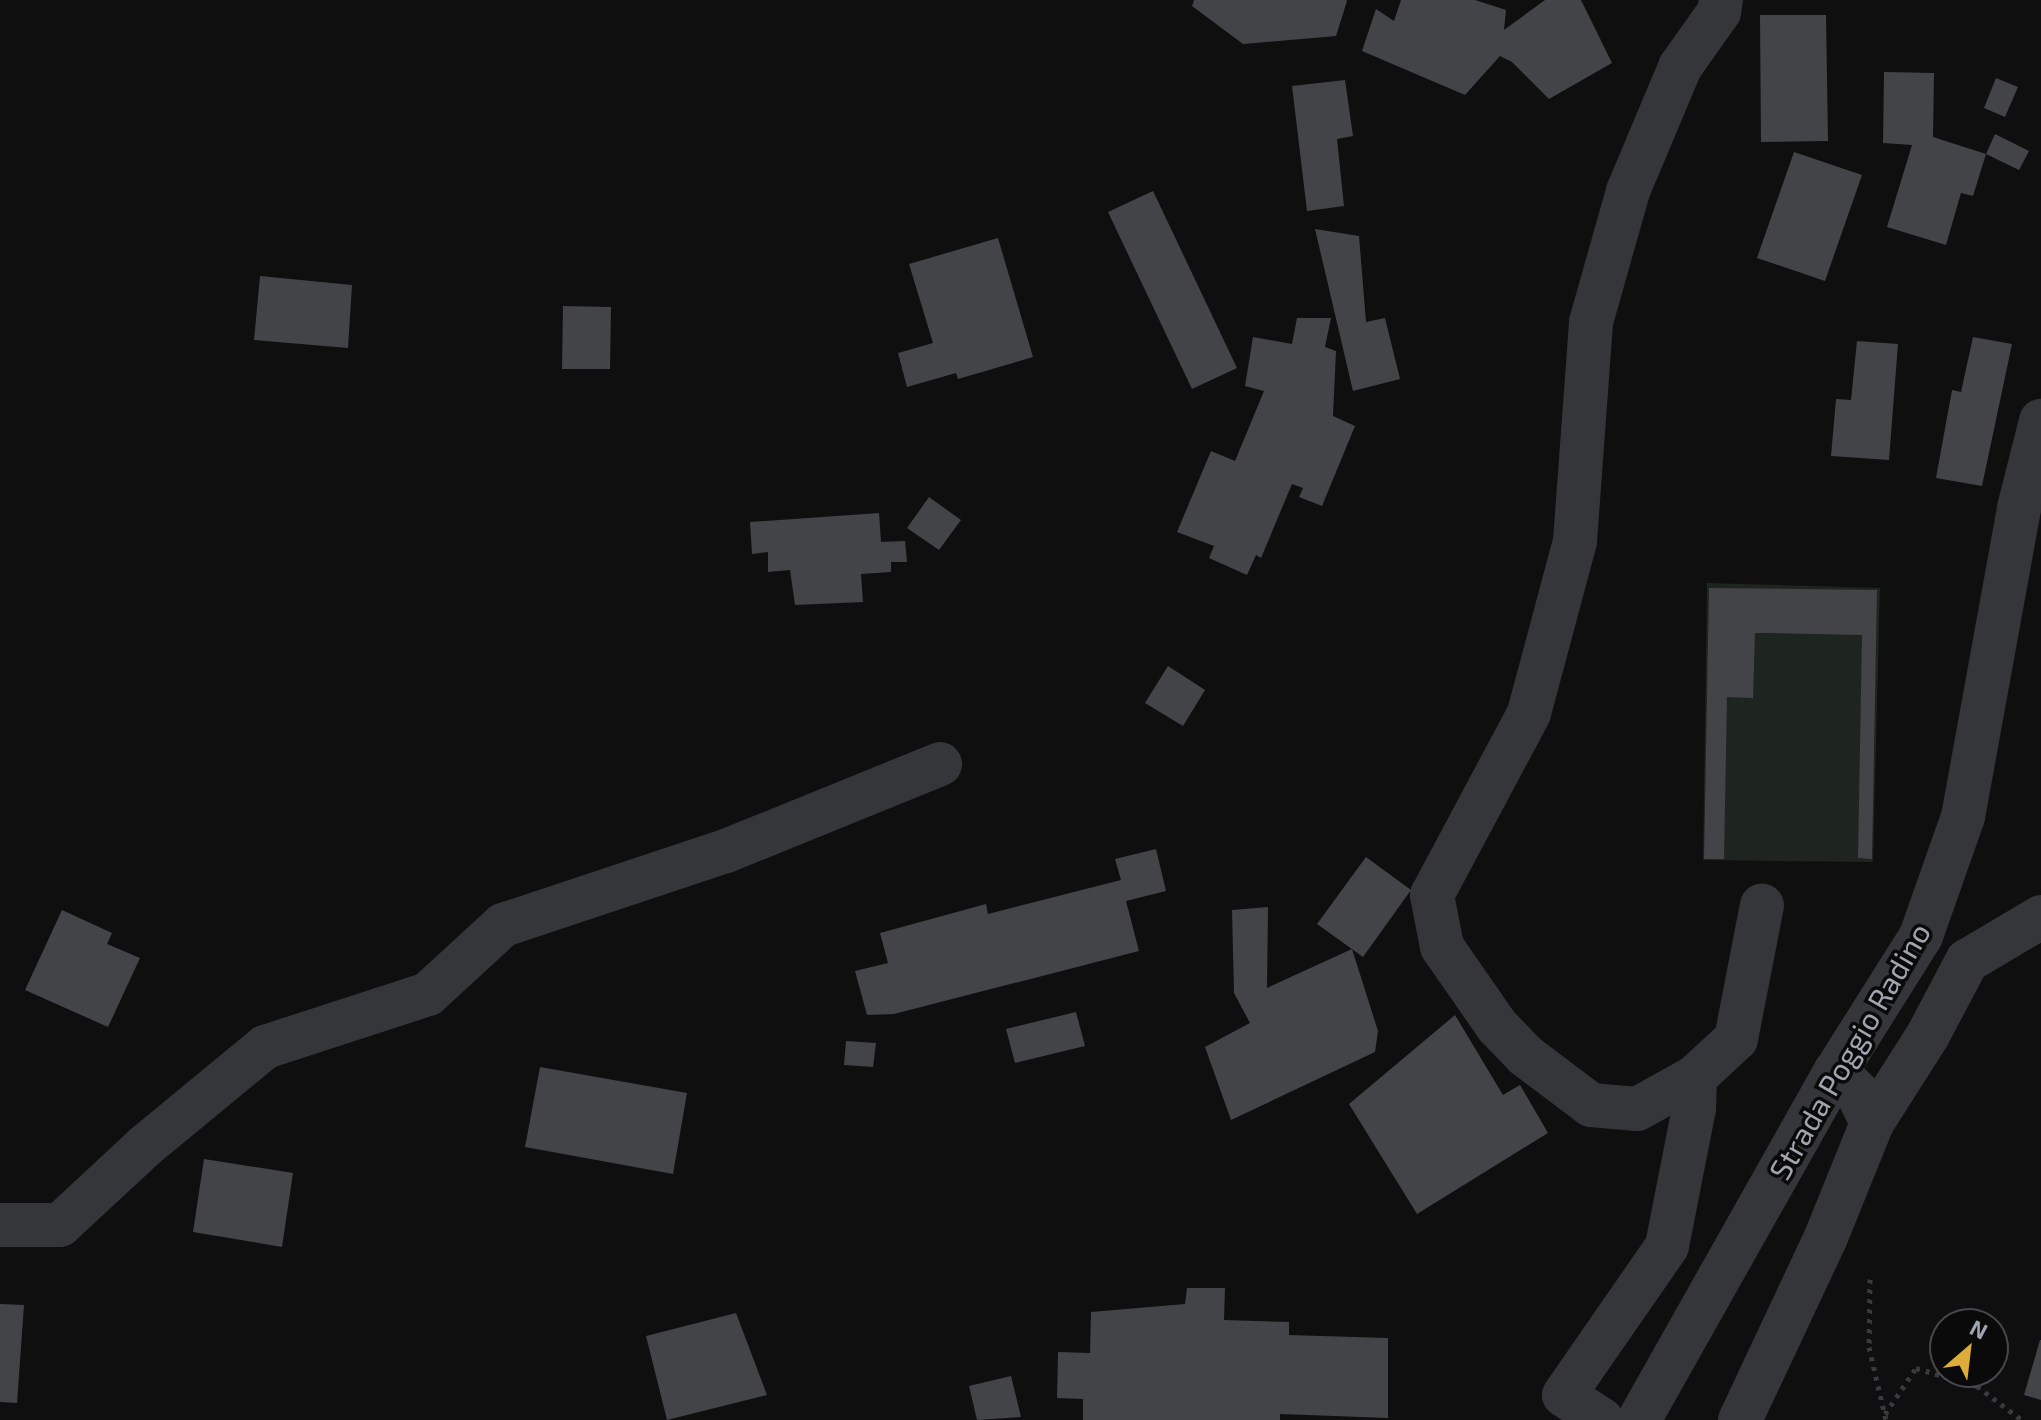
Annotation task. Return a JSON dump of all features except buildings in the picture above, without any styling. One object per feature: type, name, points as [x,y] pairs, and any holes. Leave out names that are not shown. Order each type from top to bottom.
[{"type":"street","points":[[1721,0],[1719,12],[1680,67],[1628,191],[1591,322],[1575,541],[1529,713],[1432,895],[1442,947],[1497,1026],[1525,1055],[1591,1105],[1637,1109],[1695,1077],[1736,1039],[1762,905]]},
{"type":"street","name":"Strada Poggio Radino","points":[[1639,1420],[1836,1071],[1921,936],[1963,817],[2019,508],[2041,421]]},
{"type":"street","points":[[0,1225],[60,1225],[145,1146],[265,1047],[428,994],[503,925],[726,851],[940,764]]},
{"type":"street","points":[[1740,1420],[1826,1237],[1872,1123],[1928,1035],[1967,961],[2041,917]]},
{"type":"street","points":[[1836,1071],[1857,1092],[1872,1123]]},
{"type":"street","points":[[1602,1420],[1564,1395],[1667,1246],[1694,1109],[1695,1077]]},
{"type":"path","points":[[1885,1415],[1916,1368],[1977,1386],[2022,1420]]},
{"type":"shaded area","points":[[1707,583],[1880,588],[1873,862],[1703,860]]}]
